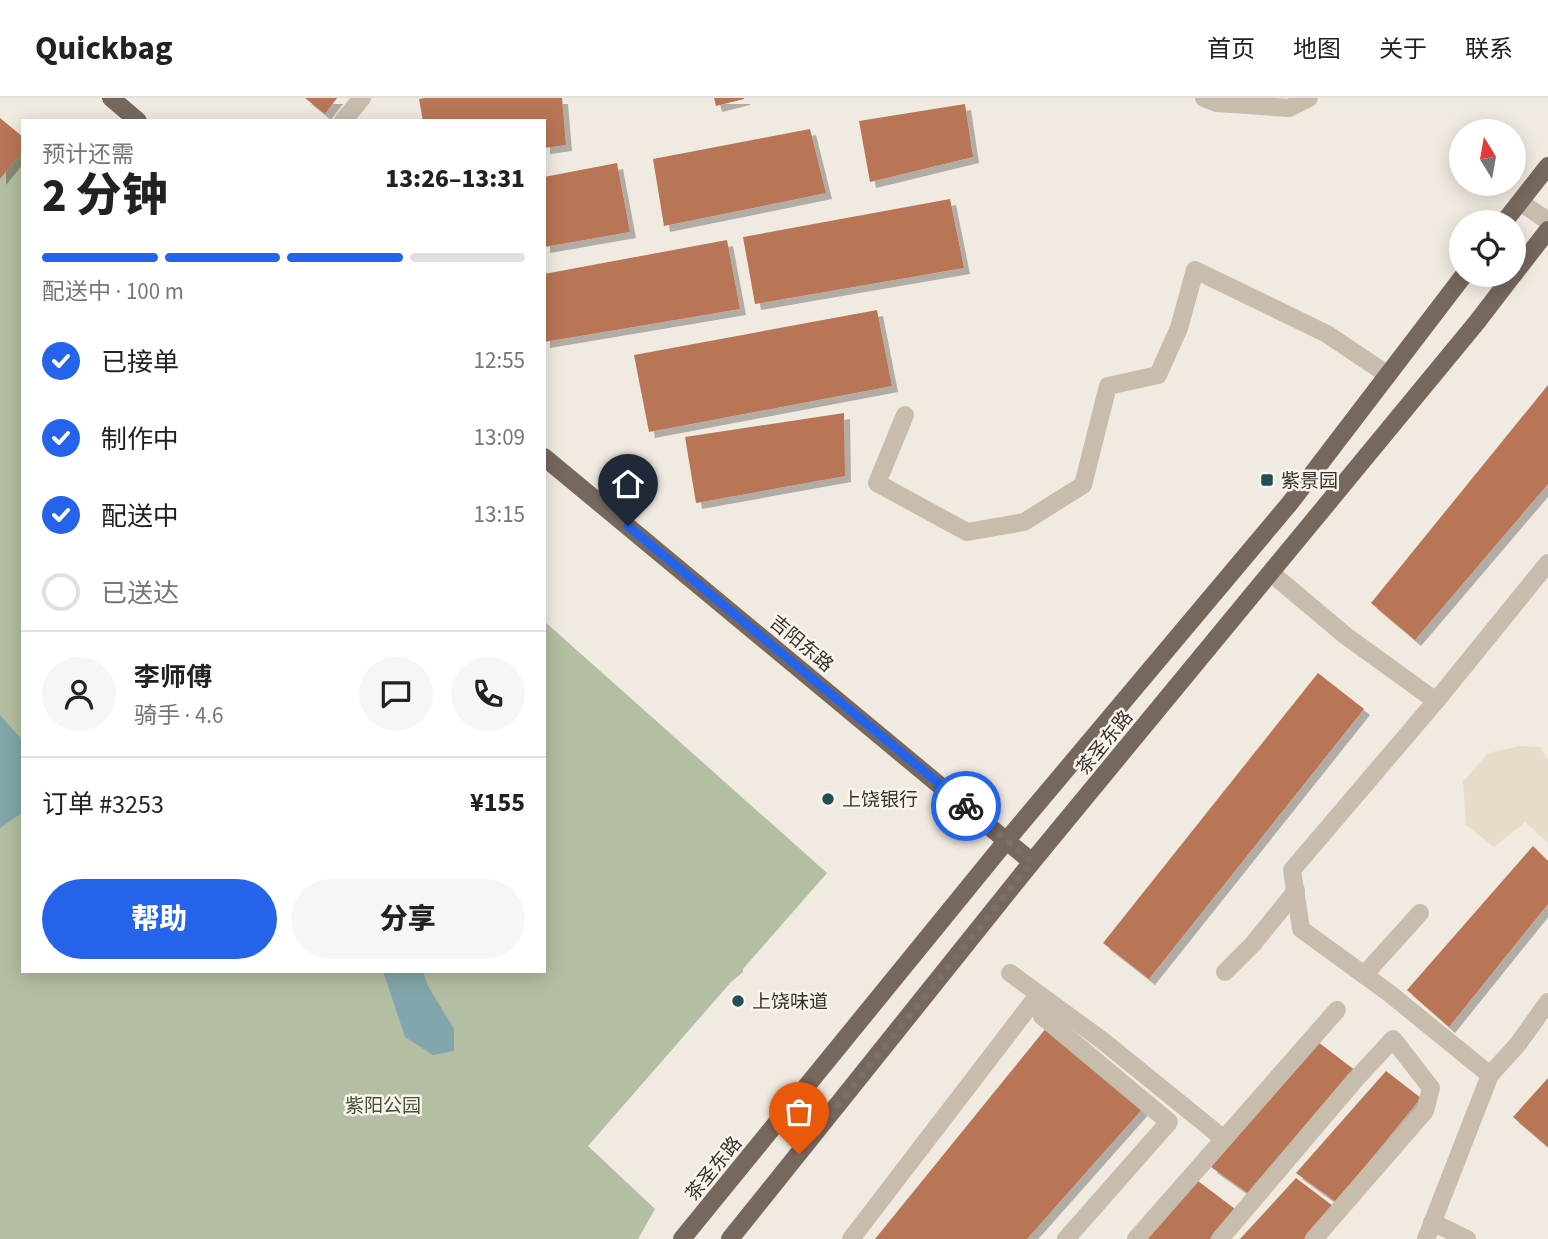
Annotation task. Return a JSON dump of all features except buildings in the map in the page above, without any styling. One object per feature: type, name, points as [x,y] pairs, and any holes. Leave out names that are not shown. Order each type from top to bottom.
[{"type":"main road","points":[[111,98],[136,119]]},
{"type":"main road","points":[[1514,210],[1548,166]]},
{"type":"main road","name":"茶圣东路","points":[[1526,259],[1548,230]]},
{"type":"main road","name":"茶圣东路","points":[[682,1239],[1007,840],[1290,503],[1455,287]]},
{"type":"main road","name":"茶圣东路","points":[[730,1239],[1032,862],[1504,287]]},
{"type":"main road","name":"吉阳东路","points":[[546,459],[1032,862]]},
{"type":"street","points":[[345,119],[362,98]]},
{"type":"street","points":[[1203,98],[1217,103],[1289,108],[1309,98]]},
{"type":"street","points":[[1520,202],[1548,221]]},
{"type":"street","points":[[905,415],[877,483],[967,532],[1024,522],[1083,485],[1108,386],[1158,375],[1179,328],[1195,270],[1326,334],[1388,375]]},
{"type":"street","points":[[1490,1075],[1364,975],[1301,929],[1292,870],[1436,701],[1548,563]]},
{"type":"street","points":[[1271,573],[1346,636],[1436,701]]},
{"type":"street","points":[[1225,972],[1253,944],[1296,891]]},
{"type":"street","points":[[1364,975],[1420,913]]},
{"type":"street","points":[[1010,973],[1103,1041],[1224,1139]]},
{"type":"street","points":[[852,1239],[1038,995]]},
{"type":"street","points":[[1038,995],[1042,1016],[1169,1122],[1066,1239]]},
{"type":"street","points":[[1467,1239],[1429,1231],[1490,1075],[1518,1044],[1548,1002]]},
{"type":"street","points":[[1136,1239],[1337,1010]]},
{"type":"street","points":[[1220,1239],[1355,1080],[1393,1040],[1430,1088],[1425,1111],[1314,1239]]},
{"type":"green space","name":"紫阳公园","points":[[0,135],[21,153],[21,973],[546,973],[546,623],[827,873],[588,1146],[655,1209],[638,1239],[0,1239]]},
{"type":"shaded area","points":[[1520,746],[1540,747],[1548,760],[1548,843],[1525,822],[1494,847],[1466,825],[1463,782],[1488,753]]},
{"type":"water","points":[[0,715],[21,739],[21,813],[0,828]]},
{"type":"water","points":[[384,973],[424,973],[428,986],[454,1029],[454,1051],[433,1055],[405,1037]]},
{"type":"way so far","points":[[799,1154],[1032,862],[966,806]]},
{"type":"place","name":"紫景园","points":[[1267,480]]},
{"type":"place","name":"上饶银行","points":[[828,799]]},
{"type":"place","name":"上饶味道","points":[[738,1001]]},
{"type":"route","points":[[628,526],[966,806]]}]
